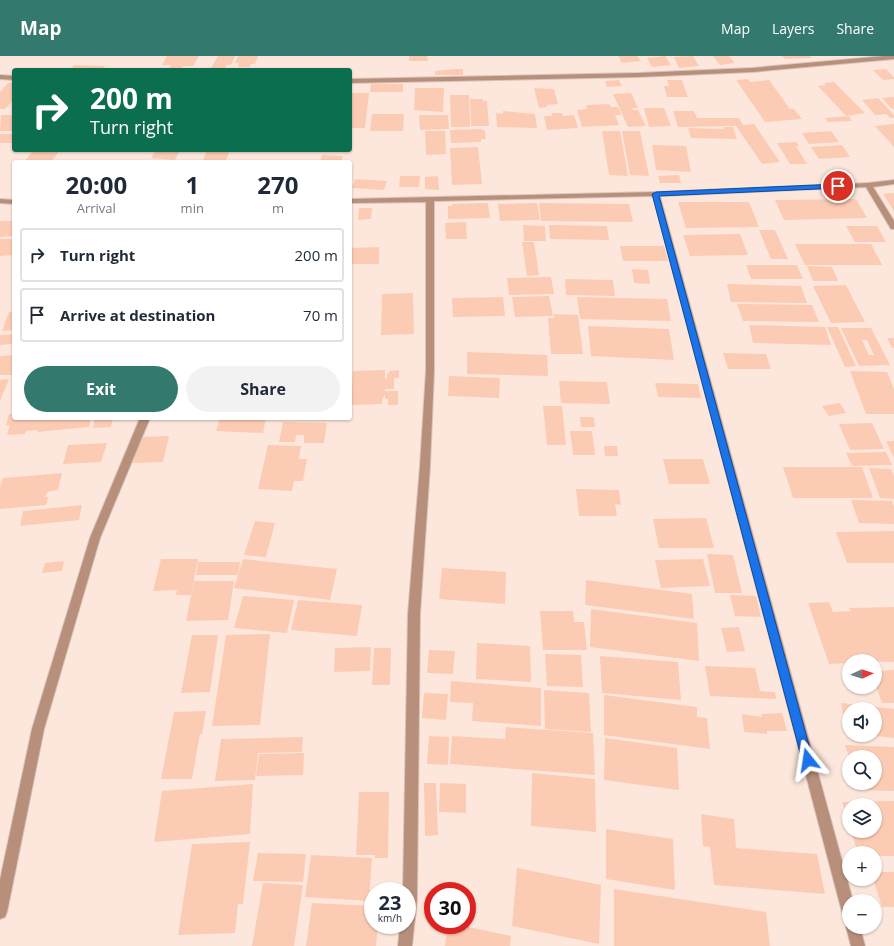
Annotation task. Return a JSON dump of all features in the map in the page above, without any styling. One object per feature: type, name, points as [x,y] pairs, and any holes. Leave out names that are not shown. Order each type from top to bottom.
[{"type":"street","points":[[352,81],[722,71],[894,57]]},
{"type":"street","points":[[0,78],[12,78]]},
{"type":"street","points":[[352,201],[656,194],[868,185],[894,182]]},
{"type":"street","points":[[868,185],[894,227]]},
{"type":"street","points":[[656,194],[844,894]]},
{"type":"street","points":[[410,882],[414,614],[426,466],[430,371],[430,200]]},
{"type":"street","points":[[0,202],[12,202]]},
{"type":"street","points":[[0,912],[38,730],[95,538],[144,420]]},
{"type":"street","points":[[404,946],[406,934]]},
{"type":"street","points":[[855,934],[858,946]]},
{"type":"building","points":[[167,56],[199,56],[193,66],[169,68],[171,65],[162,65]]},
{"type":"building","points":[[218,56],[235,56],[231,65],[227,65],[225,68],[211,68]]},
{"type":"building","points":[[238,56],[258,56],[255,64],[251,64],[250,67],[238,67],[239,63],[235,63]]},
{"type":"building","points":[[409,56],[427,56],[428,61],[409,61]]},
{"type":"building","points":[[618,56],[637,56],[641,61],[622,63]]},
{"type":"building","points":[[665,56],[671,65],[652,67],[647,58]]},
{"type":"building","points":[[693,56],[699,66],[679,68],[674,57]]},
{"type":"building","points":[[713,56],[729,56],[735,63],[720,65]]},
{"type":"building","points":[[782,56],[810,56],[812,58],[785,59]]},
{"type":"building","points":[[74,65],[105,66],[104,68],[72,68]]},
{"type":"building","points":[[463,69],[463,75],[435,75],[435,71]]},
{"type":"building","points":[[886,69],[894,77],[894,79],[883,80],[873,70]]},
{"type":"building","points":[[748,79],[750,82],[769,80],[790,109],[794,109],[802,119],[765,122],[736,80]]},
{"type":"building","points":[[619,80],[622,86],[607,87],[605,81]]},
{"type":"building","points":[[667,80],[682,80],[688,97],[667,97],[664,86],[669,86]]},
{"type":"building","points":[[834,82],[865,113],[846,116],[818,86],[826,85],[824,83]]},
{"type":"building","points":[[8,83],[12,83],[12,101],[5,109],[0,109],[0,92]]},
{"type":"building","points":[[371,84],[403,84],[403,92],[370,92]]},
{"type":"building","points":[[415,88],[444,88],[443,112],[414,110]]},
{"type":"building","points":[[534,88],[554,89],[558,104],[547,105],[547,107],[539,108]]},
{"type":"building","points":[[352,93],[369,93],[365,128],[352,128]]},
{"type":"building","points":[[631,93],[638,108],[632,108],[633,110],[638,110],[646,126],[628,127],[613,94]]},
{"type":"building","points":[[450,95],[469,95],[470,127],[451,127]]},
{"type":"building","points":[[894,97],[894,109],[892,109],[882,98]]},
{"type":"building","points":[[878,98],[894,115],[894,118],[890,118],[886,114],[875,115],[862,100]]},
{"type":"building","points":[[470,99],[483,99],[483,101],[487,101],[489,126],[471,126]]},
{"type":"building","points":[[609,104],[611,107],[618,107],[621,115],[615,115],[619,125],[582,127],[577,110],[587,109],[586,105]]},
{"type":"building","points":[[644,108],[664,108],[671,126],[649,127]]},
{"type":"building","points":[[503,111],[535,114],[537,128],[497,127],[496,113],[503,114]]},
{"type":"building","points":[[673,111],[694,111],[697,118],[739,118],[743,125],[754,124],[780,162],[762,164],[736,126],[678,127]]},
{"type":"building","points":[[552,113],[562,113],[563,116],[574,115],[578,128],[547,130],[544,116],[552,116]]},
{"type":"building","points":[[372,114],[404,114],[403,131],[370,131]]},
{"type":"building","points":[[1,115],[12,115],[12,131],[0,131]]},
{"type":"building","points":[[419,115],[448,115],[449,129],[420,130]]},
{"type":"building","points":[[849,116],[852,121],[828,122],[825,118]]},
{"type":"building","points":[[894,124],[894,147],[875,126]]},
{"type":"building","points":[[723,127],[733,127],[737,139],[691,138],[688,128],[724,129]]},
{"type":"building","points":[[481,129],[485,131],[486,139],[481,139],[481,142],[451,143],[450,130]]},
{"type":"building","points":[[425,131],[445,131],[446,154],[426,155]]},
{"type":"building","points":[[602,131],[620,131],[628,176],[609,175]]},
{"type":"building","points":[[622,131],[640,131],[649,176],[630,175]]},
{"type":"building","points":[[831,131],[839,142],[809,144],[802,133]]},
{"type":"building","points":[[0,134],[12,134],[12,143],[0,143]]},
{"type":"building","points":[[796,142],[799,146],[796,146],[807,164],[790,164],[777,143]]},
{"type":"building","points":[[652,145],[686,146],[691,172],[656,170]]},
{"type":"building","points":[[842,145],[850,157],[819,159],[811,147]]},
{"type":"building","points":[[478,147],[482,184],[452,185],[450,148]]},
{"type":"building","points":[[32,152],[58,152],[52,160],[26,160]]},
{"type":"building","points":[[155,152],[179,152],[175,160],[151,158]]},
{"type":"building","points":[[206,152],[229,152],[226,160],[203,160]]},
{"type":"building","points":[[322,155],[343,156],[342,160],[321,160]]},
{"type":"building","points":[[679,175],[681,183],[660,183],[658,176]]},
{"type":"building","points":[[400,176],[420,176],[419,187],[399,187]]},
{"type":"building","points":[[438,176],[439,190],[425,189],[425,177]]},
{"type":"building","points":[[355,179],[387,181],[384,190],[352,188]]},
{"type":"building","points":[[894,193],[894,211],[883,194]]},
{"type":"building","points":[[856,199],[867,218],[784,220],[775,200]]},
{"type":"building","points":[[678,202],[749,202],[759,227],[686,228]]},
{"type":"building","points":[[488,203],[490,218],[448,219],[448,206],[452,206],[452,204]]},
{"type":"building","points":[[537,203],[540,220],[500,221],[498,204]]},
{"type":"building","points":[[539,203],[629,204],[633,222],[541,221]]},
{"type":"building","points":[[359,208],[372,208],[371,219],[358,220]]},
{"type":"building","points":[[0,221],[12,221],[12,236],[0,237]]},
{"type":"building","points":[[466,222],[467,239],[446,239],[445,223]]},
{"type":"building","points":[[523,225],[545,226],[546,241],[524,241]]},
{"type":"building","points":[[549,225],[607,226],[609,240],[550,239]]},
{"type":"building","points":[[846,226],[877,226],[886,242],[855,242]]},
{"type":"building","points":[[759,230],[775,230],[788,259],[771,259]]},
{"type":"building","points":[[740,234],[748,255],[690,256],[683,235]]},
{"type":"building","points":[[0,239],[12,239],[12,255],[0,256]]},
{"type":"building","points":[[522,242],[534,242],[539,275],[527,276]]},
{"type":"building","points":[[795,244],[871,244],[882,265],[805,265]]},
{"type":"building","points":[[620,246],[664,246],[668,261],[623,261]]},
{"type":"building","points":[[379,247],[379,264],[352,264],[352,248]]},
{"type":"building","points":[[746,265],[797,265],[803,279],[751,279]]},
{"type":"building","points":[[807,266],[832,267],[838,281],[813,281]]},
{"type":"building","points":[[632,269],[648,270],[650,284],[634,283]]},
{"type":"building","points":[[551,277],[554,294],[509,295],[507,278]]},
{"type":"building","points":[[565,279],[613,280],[615,296],[566,295]]},
{"type":"building","points":[[727,284],[801,286],[807,303],[731,302]]},
{"type":"building","points":[[846,285],[865,322],[831,323],[813,286]]},
{"type":"building","points":[[413,293],[414,334],[381,335],[382,294]]},
{"type":"building","points":[[549,296],[553,316],[515,317],[512,297]]},
{"type":"building","points":[[503,297],[505,316],[453,317],[452,298]]},
{"type":"building","points":[[577,297],[667,299],[671,321],[580,319]]},
{"type":"building","points":[[737,304],[812,305],[819,322],[743,321]]},
{"type":"building","points":[[12,311],[12,330],[2,331],[9,312]]},
{"type":"building","points":[[554,314],[578,315],[583,354],[551,354],[548,318],[554,318]]},
{"type":"building","points":[[749,325],[825,327],[831,345],[753,343]]},
{"type":"building","points":[[588,326],[669,329],[674,360],[591,356]]},
{"type":"building","points":[[827,327],[838,327],[856,366],[845,367]]},
{"type":"building","points":[[841,328],[871,328],[890,365],[859,366]],"holes":[[[862,340],[867,340],[874,355],[869,355]]]},
{"type":"building","points":[[12,334],[12,344],[0,345],[0,335]]},
{"type":"building","points":[[887,338],[894,338],[894,348],[892,348]]},
{"type":"building","points":[[467,352],[547,355],[548,376],[467,374]]},
{"type":"building","points":[[723,353],[766,354],[771,369],[728,369]]},
{"type":"building","points":[[12,355],[12,375],[0,375],[0,356]]},
{"type":"building","points":[[385,370],[385,379],[387,379],[387,373],[389,373],[389,371],[399,370],[399,378],[394,378],[394,389],[385,389],[385,391],[398,391],[398,405],[388,405],[388,399],[385,399],[385,395],[382,399],[382,404],[352,405],[353,371]]},
{"type":"building","points":[[850,371],[887,372],[894,389],[894,414],[866,414]]},
{"type":"building","points":[[449,376],[500,378],[499,398],[448,396]]},
{"type":"building","points":[[9,379],[0,401],[0,380]]},
{"type":"building","points":[[559,381],[607,382],[610,404],[561,403]]},
{"type":"building","points":[[655,383],[698,384],[701,398],[658,397]]},
{"type":"building","points":[[840,403],[846,413],[829,416],[822,406]]},
{"type":"building","points":[[543,406],[562,406],[566,445],[547,445]]},
{"type":"building","points":[[9,414],[12,414],[12,420],[91,420],[89,427],[37,432],[38,430],[26,431],[25,434],[7,435],[10,425],[6,425]]},
{"type":"building","points":[[580,417],[594,417],[595,427],[581,427]]},
{"type":"building","points":[[95,420],[113,420],[111,427],[93,428]]},
{"type":"building","points":[[219,420],[266,420],[263,433],[216,431]]},
{"type":"building","points":[[283,422],[327,423],[324,443],[304,443],[304,435],[296,435],[295,442],[279,442]]},
{"type":"building","points":[[872,423],[884,449],[850,450],[839,424]]},
{"type":"building","points":[[570,431],[592,431],[595,455],[573,455]]},
{"type":"building","points":[[169,436],[163,462],[133,463],[140,437]]},
{"type":"building","points":[[886,441],[894,441],[894,458]]},
{"type":"building","points":[[107,443],[101,462],[63,464],[68,445]]},
{"type":"building","points":[[268,445],[301,446],[299,459],[307,459],[303,481],[294,481],[292,491],[258,489]]},
{"type":"building","points":[[604,446],[617,446],[618,456],[605,456]]},
{"type":"building","points":[[886,452],[892,465],[852,466],[846,453]]},
{"type":"building","points":[[663,459],[703,459],[710,484],[669,484]]},
{"type":"building","points":[[783,467],[862,467],[873,498],[793,498]]},
{"type":"building","points":[[869,468],[891,469],[894,476],[894,499],[880,498]]},
{"type":"building","points":[[62,473],[58,490],[47,492],[45,497],[48,497],[46,505],[0,509],[0,487],[3,478]]},
{"type":"building","points":[[576,489],[619,490],[621,505],[615,504],[617,516],[579,516]]},
{"type":"building","points":[[851,500],[892,501],[894,507],[894,524],[859,523]]},
{"type":"building","points":[[82,505],[79,520],[20,526],[23,511]]},
{"type":"building","points":[[706,518],[714,548],[659,548],[653,519]]},
{"type":"building","points":[[255,521],[275,523],[266,557],[244,555]]},
{"type":"building","points":[[894,531],[894,563],[847,563],[836,532]]},
{"type":"building","points":[[707,554],[733,555],[742,593],[715,593]]},
{"type":"building","points":[[161,559],[198,559],[191,595],[176,595],[177,590],[153,591]]},
{"type":"building","points":[[243,559],[337,569],[330,600],[234,588]]},
{"type":"building","points":[[703,559],[710,586],[661,588],[655,560]]},
{"type":"building","points":[[64,561],[62,571],[42,573],[45,563]]},
{"type":"building","points":[[198,562],[240,562],[238,575],[196,575]]},
{"type":"building","points":[[442,568],[506,572],[505,604],[439,599]]},
{"type":"building","points":[[586,580],[692,594],[694,619],[585,605]]},
{"type":"building","points":[[194,581],[234,581],[228,620],[186,621]]},
{"type":"building","points":[[730,595],[756,596],[761,617],[735,616]]},
{"type":"building","points":[[243,596],[294,600],[287,633],[234,628]]},
{"type":"building","points":[[298,600],[362,605],[357,636],[291,630]]},
{"type":"building","points":[[829,602],[833,612],[851,611],[849,608],[894,607],[894,662],[882,662],[882,654],[842,654],[842,663],[829,664],[808,603]]},
{"type":"building","points":[[591,609],[697,623],[699,661],[590,647]]},
{"type":"building","points":[[540,611],[573,611],[574,622],[584,622],[587,650],[543,650]]},
{"type":"building","points":[[739,627],[745,651],[727,652],[721,628]]},
{"type":"building","points":[[270,634],[260,725],[212,726],[226,635]]},
{"type":"building","points":[[192,635],[218,635],[210,692],[181,693]]},
{"type":"building","points":[[477,643],[530,646],[531,682],[476,679]]},
{"type":"building","points":[[371,647],[370,671],[334,672],[335,648]]},
{"type":"building","points":[[374,648],[391,648],[390,685],[372,685]]},
{"type":"building","points":[[429,650],[455,651],[453,674],[427,673]]},
{"type":"building","points":[[545,654],[581,655],[583,687],[547,686]]},
{"type":"building","points":[[600,656],[678,662],[681,700],[602,693]]},
{"type":"building","points":[[705,666],[755,668],[760,691],[775,692],[776,699],[710,696]]},
{"type":"building","points":[[894,670],[894,703],[882,703],[879,694],[882,694],[882,671]]},
{"type":"building","points":[[451,681],[541,688],[541,726],[472,721],[473,703],[450,702]]},
{"type":"building","points":[[544,690],[589,693],[591,732],[545,729]]},
{"type":"building","points":[[424,693],[448,694],[446,720],[422,718]]},
{"type":"building","points":[[604,695],[697,707],[697,717],[707,718],[710,749],[604,735]]},
{"type":"building","points":[[882,708],[894,709],[894,738],[882,737]]},
{"type":"building","points":[[206,711],[202,734],[200,734],[192,779],[161,779],[174,712]]},
{"type":"building","points":[[782,713],[787,731],[767,731],[767,734],[744,732],[742,714],[762,717],[761,714]]},
{"type":"building","points":[[506,727],[593,733],[595,775],[450,764],[452,736],[505,739]]},
{"type":"building","points":[[429,736],[449,737],[448,765],[427,764]]},
{"type":"building","points":[[303,737],[302,752],[258,753],[255,780],[215,781],[221,739]]},
{"type":"building","points":[[605,738],[677,748],[679,790],[604,780]]},
{"type":"building","points":[[845,745],[894,747],[894,791],[858,790],[882,790],[882,750],[847,750]]},
{"type":"building","points":[[304,753],[303,775],[256,776],[259,754]]},
{"type":"building","points":[[532,773],[595,779],[596,832],[531,826]]},
{"type":"building","points":[[424,783],[436,783],[438,835],[425,836]]},
{"type":"building","points":[[440,783],[466,784],[466,813],[439,812]]},
{"type":"building","points":[[253,784],[250,834],[154,842],[162,791]]},
{"type":"building","points":[[359,792],[389,792],[388,858],[375,858],[375,855],[356,855]]},
{"type":"building","points":[[882,801],[894,801],[894,856],[882,856],[882,846],[856,846],[853,838],[882,838]]},
{"type":"building","points":[[701,814],[734,819],[736,848],[817,854],[825,894],[714,885],[710,847],[703,846]]},
{"type":"building","points":[[606,829],[673,839],[675,890],[606,879]]},
{"type":"building","points":[[250,842],[243,904],[238,904],[235,933],[178,935],[192,844]]},
{"type":"building","points":[[258,853],[306,854],[303,882],[253,881]]},
{"type":"building","points":[[311,855],[372,858],[370,882],[364,882],[364,901],[305,897]]},
{"type":"building","points":[[517,868],[601,885],[599,944],[512,926]]},
{"type":"building","points":[[882,872],[894,872],[894,907],[882,907],[882,894],[878,894],[875,886],[882,886]]},
{"type":"building","points":[[263,883],[303,885],[294,946],[252,946]]},
{"type":"building","points":[[614,889],[766,912],[770,946],[614,946]]},
{"type":"building","points":[[312,903],[364,906],[364,934],[377,934],[376,946],[306,946]]},
{"type":"building","points":[[476,929],[511,936],[510,946],[445,946],[447,934],[476,934]]},
{"type":"route","points":[[808,760],[656,194],[838,186]]}]
